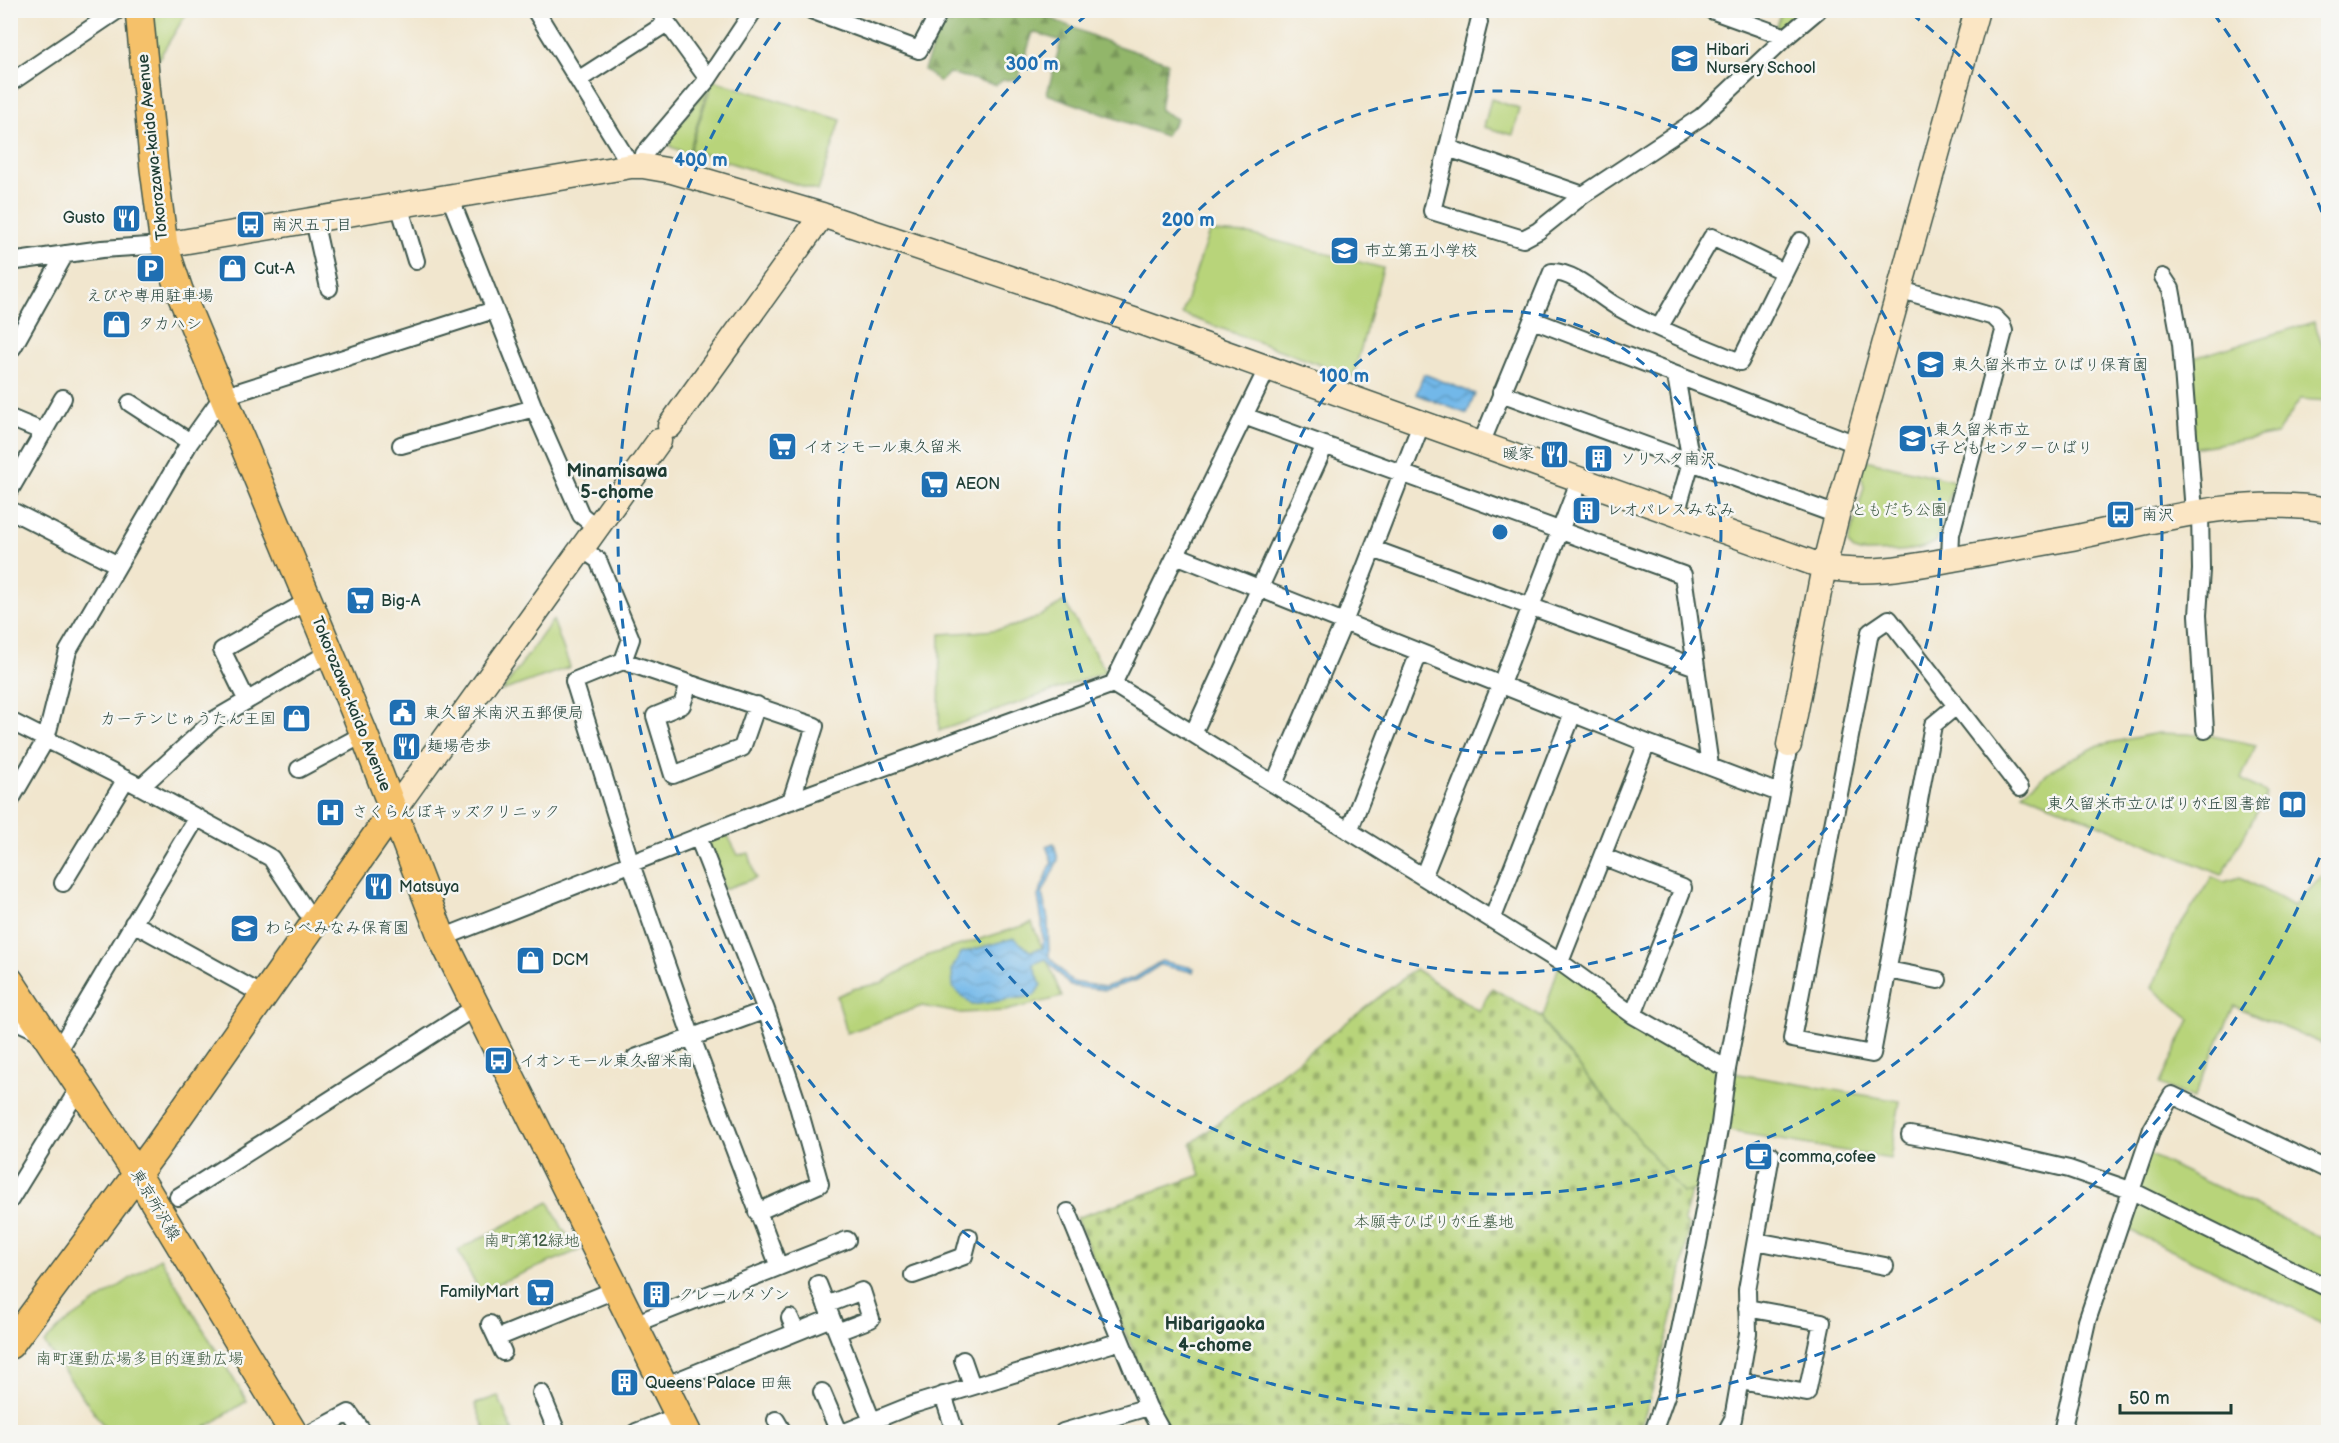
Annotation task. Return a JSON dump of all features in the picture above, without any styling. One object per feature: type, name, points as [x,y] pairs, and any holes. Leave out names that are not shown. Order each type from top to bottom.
[{"type":"main road","name":"Tokorozawa-kaido Avenue","points":[[139,10],[154,169],[164,245],[179,290],[364,734],[442,938],[683,1424]]},
{"type":"main road","points":[[14,1331],[136,1174],[265,996],[394,810]]},
{"type":"main road","name":"東京所沢線","points":[[10,981],[136,1174],[293,1432]]},
{"type":"street","points":[[10,83],[118,10]]},
{"type":"street","points":[[535,10],[578,80],[637,166]]},
{"type":"street","points":[[637,166],[644,154],[708,79],[754,10]]},
{"type":"street","points":[[811,10],[919,50],[937,16],[926,10]]},
{"type":"street","points":[[1711,10],[1786,37]]},
{"type":"street","points":[[1479,22],[1432,211],[1523,238],[1538,231],[1583,195],[1701,117],[1818,10]]},
{"type":"street","points":[[1653,1432],[1667,1393],[1698,1243],[1720,1124],[1727,1070],[1824,567],[1898,289],[1977,10]]},
{"type":"street","points":[[578,80],[662,17],[708,79]]},
{"type":"street","points":[[1448,148],[1583,195]]},
{"type":"street","points":[[10,262],[102,249],[164,245],[449,195],[637,166],[672,171],[822,215],[1268,367],[1824,567],[1847,572],[1883,571],[1950,560],[2072,538],[2197,511],[2270,507],[2310,507],[2328,510]]},
{"type":"street","points":[[449,195],[534,408],[581,515],[597,528]]},
{"type":"street","points":[[399,205],[416,261]]},
{"type":"street","points":[[394,810],[822,215]]},
{"type":"street","points":[[314,220],[329,288]]},
{"type":"street","points":[[1659,328],[1712,237],[1784,272]]},
{"type":"street","points":[[1481,444],[1551,272],[1562,272],[1617,306],[1659,328],[1740,363],[1800,241]]},
{"type":"street","points":[[10,346],[13,347],[65,254]]},
{"type":"street","points":[[2163,277],[2171,289],[2181,344],[2197,511],[2201,570],[2198,615],[2205,730]]},
{"type":"street","points":[[1898,289],[1994,317],[2002,325],[2004,331],[1954,523],[1949,546],[1950,560]]},
{"type":"street","points":[[10,801],[46,739],[68,651],[190,442],[222,397],[494,310]]},
{"type":"street","points":[[1533,320],[1856,444]]},
{"type":"street","points":[[442,938],[791,801],[1113,684],[1268,367]]},
{"type":"street","points":[[1676,375],[1691,462],[1676,514]]},
{"type":"street","points":[[1501,393],[1837,515]]},
{"type":"street","points":[[10,490],[63,398]]},
{"type":"street","points":[[130,403],[190,442]]},
{"type":"street","points":[[401,445],[534,408]]},
{"type":"street","points":[[1244,416],[1683,575],[1710,766]]},
{"type":"street","points":[[10,418],[44,432]]},
{"type":"street","points":[[1274,784],[1344,622],[1422,422]]},
{"type":"street","points":[[1192,734],[1325,445]]},
{"type":"street","points":[[1423,877],[1580,479]]},
{"type":"street","points":[[10,510],[118,565]]},
{"type":"street","points":[[582,549],[598,560],[631,639],[623,661]]},
{"type":"street","points":[[1373,549],[1696,667]]},
{"type":"street","points":[[1176,555],[1647,743],[1779,793]]},
{"type":"street","points":[[247,701],[222,650],[308,601]]},
{"type":"street","points":[[1956,706],[1933,725],[1872,1054],[1792,1039],[1870,632],[1889,619],[2020,788]]},
{"type":"street","points":[[141,787],[214,720],[330,652]]},
{"type":"street","points":[[1350,831],[1419,653]]},
{"type":"street","points":[[778,1267],[692,1038],[631,864],[574,681],[623,661],[814,726],[791,801]]},
{"type":"street","points":[[689,683],[682,705],[655,716],[673,775],[742,748],[757,705]]},
{"type":"street","points":[[1113,684],[1560,963],[1633,1015],[1727,1070]]},
{"type":"street","points":[[1492,920],[1574,713]]},
{"type":"street","points":[[10,721],[126,779],[271,858],[306,910],[320,918]]},
{"type":"street","points":[[299,769],[364,734]]},
{"type":"street","points":[[1560,963],[1604,857],[1647,743]]},
{"type":"street","points":[[63,883],[126,779]]},
{"type":"street","points":[[10,1018],[51,1044],[133,923],[197,817]]},
{"type":"street","points":[[698,837],[766,1010],[796,1099],[820,1184],[757,1212]]},
{"type":"street","points":[[1604,857],[1683,888],[1633,1015]]},
{"type":"street","points":[[133,923],[265,996]]},
{"type":"street","points":[[1888,970],[1938,980]]},
{"type":"street","points":[[178,1197],[477,1006]]},
{"type":"street","points":[[636,1058],[766,1010]]},
{"type":"street","points":[[10,1200],[79,1088]]},
{"type":"street","points":[[2062,1432],[2087,1321],[2152,1128],[2172,1095],[2328,1170]]},
{"type":"street","points":[[1910,1135],[2069,1169],[2130,1190],[2328,1288]]},
{"type":"street","points":[[1726,1432],[1733,1419],[1748,1333],[1747,1290],[1771,1155]]},
{"type":"street","points":[[1068,1212],[1148,1407],[1162,1432]]},
{"type":"street","points":[[914,1275],[964,1256],[969,1238]]},
{"type":"street","points":[[634,1324],[847,1240]]},
{"type":"street","points":[[1756,1241],[1886,1266]]},
{"type":"street","points":[[818,1284],[873,1421]]},
{"type":"street","points":[[497,1338],[617,1289]]},
{"type":"street","points":[[1740,1381],[1807,1394],[1822,1322],[1747,1308]]},
{"type":"street","points":[[664,1386],[793,1325],[831,1319]]},
{"type":"street","points":[[845,1432],[912,1405],[1121,1341]]},
{"type":"street","points":[[963,1360],[972,1386]]},
{"type":"street","points":[[822,1392],[839,1432]]},
{"type":"street","points":[[541,1393],[557,1432]]},
{"type":"street","points":[[943,1395],[955,1432]]},
{"type":"street","points":[[1063,1432],[1148,1407]]},
{"type":"street","points":[[313,1432],[349,1413],[363,1432]]},
{"type":"street","points":[[636,1432],[683,1424]]},
{"type":"green space","points":[[139,11],[188,11],[145,81]]},
{"type":"green space","points":[[943,11],[1033,11],[1112,44],[1167,62],[1160,110],[1177,119],[1165,136],[1047,94],[1061,41],[1033,32],[1018,79],[1003,80],[996,85],[949,73],[940,82],[924,70],[945,12]]},
{"type":"green space","points":[[1781,11],[1807,11],[1784,31],[1775,28]]},
{"type":"green space","points":[[713,80],[841,120],[818,191],[690,150]]},
{"type":"green space","points":[[709,85],[688,154],[671,147],[668,140]]},
{"type":"green space","points":[[1491,99],[1520,109],[1513,135],[1484,127]]},
{"type":"green space","points":[[1209,232],[1249,234],[1383,268],[1353,377],[1182,314]]},
{"type":"green space","points":[[2314,322],[2324,349],[2328,348],[2328,401],[2300,399],[2277,434],[2193,448],[2187,360]]},
{"type":"green space","name":"ともだち公園","points":[[1857,458],[1954,481],[1936,542],[1909,550],[1889,552],[1860,552],[1848,544],[1864,487]]},
{"type":"green space","points":[[1064,601],[1106,672],[939,731],[940,634],[991,630],[1017,625],[1043,614]]},
{"type":"green space","points":[[553,620],[570,667],[502,691]]},
{"type":"green space","points":[[2158,733],[2207,735],[2256,745],[2241,779],[2267,794],[2222,875],[2023,793],[2056,767],[2099,745]]},
{"type":"green space","points":[[726,832],[738,855],[749,853],[756,878],[724,889],[706,839]]},
{"type":"green space","points":[[2328,870],[2328,1046],[2234,1006],[2193,1099],[2160,1084],[2190,1019],[2152,988],[2175,934],[2212,877],[2224,882],[2240,877],[2294,906]]},
{"type":"green space","points":[[1032,923],[1062,997],[1005,1011],[959,1013],[922,1006],[847,1033],[837,996],[853,989],[881,983],[929,955]]},
{"type":"green space","points":[[1560,962],[1727,1069],[1702,1188],[1683,1193],[1544,1023],[1543,1017]]},
{"type":"green space","name":"本願寺ひばりが丘墓地","points":[[1415,969],[1479,1011],[1492,988],[1543,1017],[1544,1024],[1683,1193],[1691,1191],[1684,1221],[1689,1227],[1675,1305],[1639,1432],[1168,1432],[1076,1218],[1201,1175],[1191,1144]]},
{"type":"green space","points":[[1732,1073],[1900,1101],[1890,1159],[1723,1130]]},
{"type":"green space","points":[[2148,1154],[2328,1241],[2328,1326],[2123,1227]]},
{"type":"green space","name":"南町第12緑地","points":[[549,1202],[564,1231],[580,1250],[479,1291],[458,1250]]},
{"type":"green space","name":"南町運動広場多目的運動広場","points":[[160,1258],[247,1401],[198,1432],[108,1432],[44,1343],[60,1327]]},
{"type":"green space","points":[[498,1396],[513,1432],[486,1432],[475,1404]]},
{"type":"water","points":[[1424,374],[1475,394],[1467,414],[1416,394]]},
{"type":"water","points":[[1054,843],[1058,860],[1042,894],[1048,919],[1049,957],[1072,982],[1105,987],[1136,977],[1161,961],[1194,968],[1193,972],[1160,965],[1137,980],[1105,990],[1070,986],[1046,959],[1033,964],[1041,985],[1034,996],[972,1005],[953,988],[952,969],[961,953],[1014,938],[1030,951],[1043,948],[1038,896],[1052,862],[1046,846]]},
{"type":"place","name":"Hibari Nursery School","points":[[1685,59]]},
{"type":"place","name":"Gusto","points":[[126,218]]},
{"type":"place","name":"南沢五丁目","points":[[251,225]]},
{"type":"place","name":"市立第五小学校","points":[[1344,251]]},
{"type":"place","name":"えびや専用駐車場","points":[[150,268]]},
{"type":"place","name":"Cut-A","points":[[233,269]]},
{"type":"place","name":"タカハシ","points":[[117,324]]},
{"type":"place","name":"東久留米市立 ひばり保育園","points":[[1931,365]]},
{"type":"place","name":"東久留米市立 子どもセンターひばり","points":[[1913,439]]},
{"type":"place","name":"イオンモール東久留米","points":[[782,447]]},
{"type":"place","name":"暖家","points":[[1555,454]]},
{"type":"place","name":"ソリスタ南沢","points":[[1599,459]]},
{"type":"place","name":"AEON","points":[[935,484]]},
{"type":"place","name":"レオパレスみなみ","points":[[1586,510]]},
{"type":"place","name":"南沢","points":[[2121,515]]},
{"type":"place","name":"Big-A","points":[[360,601]]},
{"type":"place","name":"東久留米南沢五郵便局","points":[[403,713]]},
{"type":"place","name":"カーテンじゅうたん王国","points":[[297,719]]},
{"type":"place","name":"麺場壱歩","points":[[406,746]]},
{"type":"place","name":"東久留米市立ひばりが丘図書館","points":[[2292,804]]},
{"type":"place","name":"さくらんぼキッズクリニック","points":[[331,812]]},
{"type":"place","name":"Matsuya","points":[[378,887]]},
{"type":"place","name":"わらべみなみ保育園","points":[[244,928]]},
{"type":"place","name":"DCM","points":[[531,960]]},
{"type":"place","name":"イオンモール東久留米南","points":[[498,1061]]},
{"type":"place","name":"comma,cofee","points":[[1758,1157]]},
{"type":"place","name":"FamilyMart","points":[[540,1292]]},
{"type":"place","name":"クレールメゾン","points":[[657,1295]]},
{"type":"place","name":"Queens Palace 田無","points":[[624,1383]]},
{"type":"district","name":"Minamisawa 5-chome","points":[[617,481]]},
{"type":"district","name":"Hibarigaoka 4-chome","points":[[1215,1334]]}]
